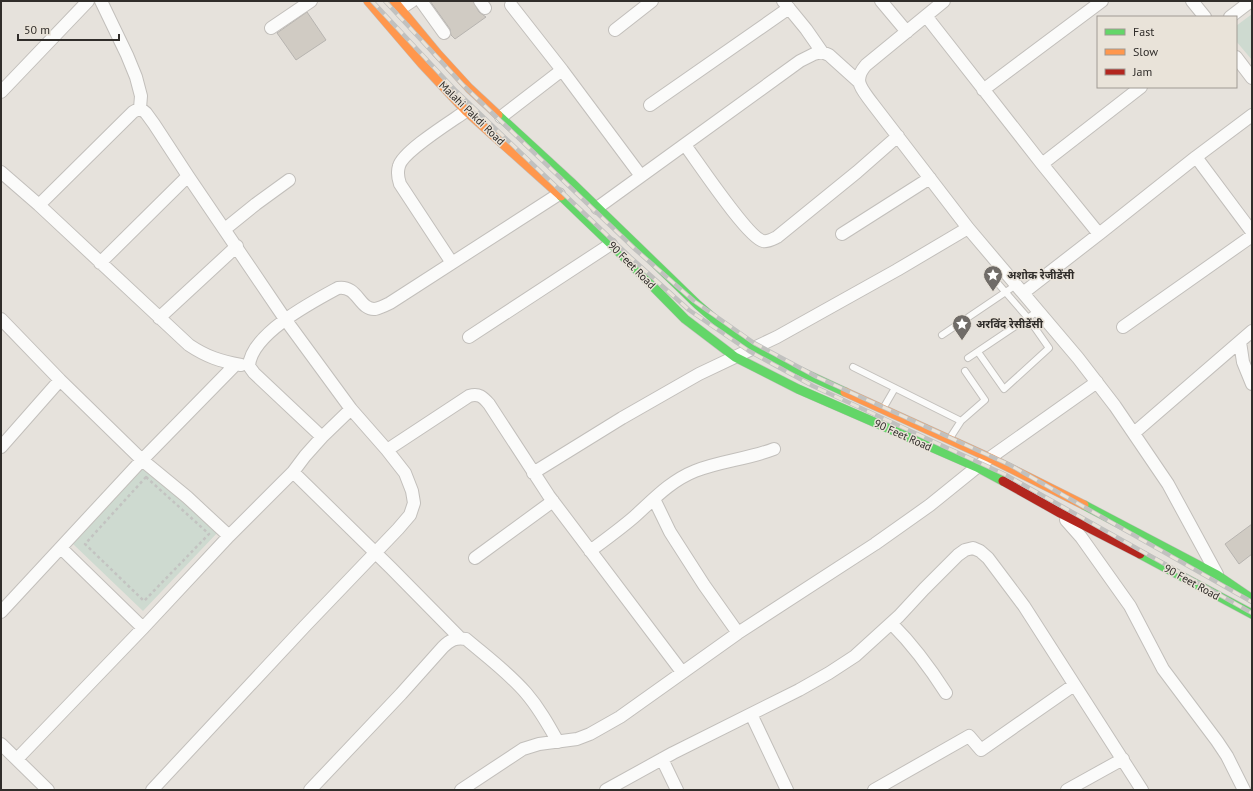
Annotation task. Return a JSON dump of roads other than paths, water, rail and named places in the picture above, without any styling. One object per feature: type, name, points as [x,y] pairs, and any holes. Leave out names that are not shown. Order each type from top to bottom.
[{"type":"main road","name":"Malahi Pakdi Road","points":[[368,1],[422,64],[466,111],[583,217]]},
{"type":"main road","name":"Malahi Pakdi Road","points":[[396,3],[469,88],[597,208]]},
{"type":"main road","points":[[508,148],[520,135]]},
{"type":"main road","name":"90 Feet Road","points":[[597,208],[698,305],[752,349],[990,458],[1067,496],[1217,575],[1252,599]]},
{"type":"main road","name":"90 Feet Road","points":[[583,217],[685,319],[735,357],[798,389],[977,467],[1060,514],[1105,534],[1252,614]]},
{"type":"street","points":[[1,92],[88,1]]},
{"type":"street","points":[[101,1],[136,77],[141,96],[140,108]]},
{"type":"street","points":[[271,28],[312,1]]},
{"type":"street","points":[[396,3],[412,1]]},
{"type":"street","points":[[421,1],[444,33]]},
{"type":"street","points":[[615,30],[652,1]]},
{"type":"street","points":[[881,1],[907,32]]},
{"type":"street","points":[[859,82],[861,71],[866,65],[944,1]]},
{"type":"street","points":[[983,90],[1102,1]]},
{"type":"street","points":[[1192,1],[1204,16]]},
{"type":"street","points":[[1231,16],[1251,1]]},
{"type":"street","points":[[650,106],[786,5],[806,29],[822,52],[829,56],[859,82],[872,103],[1033,315],[1097,382],[1134,432],[1168,484],[1217,575]]},
{"type":"street","points":[[511,6],[562,70],[641,176]]},
{"type":"street","points":[[926,16],[983,90],[1099,234]]},
{"type":"street","points":[[597,208],[806,57],[822,52]]},
{"type":"street","points":[[1237,58],[1252,78]]},
{"type":"street","points":[[500,117],[562,70]]},
{"type":"street","points":[[1042,164],[1140,88]]},
{"type":"street","points":[[140,108],[146,113],[154,124],[285,319],[351,409],[388,450],[405,473],[412,491],[414,503],[410,515],[152,790]]},
{"type":"street","points":[[39,205],[128,116],[140,108]]},
{"type":"street","points":[[452,263],[400,184],[397,175],[399,165],[403,158],[412,149],[466,111]]},
{"type":"street","points":[[1015,290],[1099,234],[1196,157],[1252,115]]},
{"type":"street","points":[[685,144],[750,233],[763,242],[777,237],[851,177],[898,136]]},
{"type":"street","points":[[1196,157],[1252,232]]},
{"type":"street","points":[[1,172],[39,205],[189,345],[203,355],[249,366]]},
{"type":"street","points":[[100,262],[188,176]]},
{"type":"street","points":[[842,234],[930,178]]},
{"type":"street","points":[[225,229],[289,180]]},
{"type":"street","points":[[322,437],[254,373],[249,366],[249,359],[260,341],[285,319],[338,288],[345,287],[369,308],[375,309],[390,303],[559,194]]},
{"type":"street","points":[[533,473],[622,418],[699,374],[777,337],[897,270],[968,228]]},
{"type":"street","points":[[1122,327],[1252,236]]},
{"type":"street","points":[[469,337],[611,244]]},
{"type":"street","points":[[159,318],[237,246]]},
{"type":"street","points":[[1,319],[60,380],[142,460],[188,497],[229,536]]},
{"type":"street","points":[[1134,432],[1252,331]]},
{"type":"street","points":[[1240,342],[1243,362],[1252,384]]},
{"type":"street","points":[[1,612],[142,460],[236,364]]},
{"type":"street","points":[[1,447],[60,380]]},
{"type":"street","points":[[461,790],[523,749],[538,744],[577,739],[604,727],[620,717],[738,633],[875,544],[930,505],[977,467],[1097,382]]},
{"type":"street","points":[[388,450],[474,394],[480,396],[489,404],[553,502],[682,672]]},
{"type":"street","points":[[17,759],[144,628],[229,536],[293,472],[322,437],[351,409]]},
{"type":"street","points":[[590,551],[633,518],[671,484],[694,471],[723,462],[758,455],[774,450]]},
{"type":"street","points":[[293,472],[460,638]]},
{"type":"street","points":[[654,499],[670,532],[704,585],[738,633]]},
{"type":"street","points":[[474,558],[553,502]]},
{"type":"street","points":[[1060,514],[1081,536],[1130,606],[1163,669],[1217,741],[1227,756],[1244,790]]},
{"type":"street","points":[[61,548],[144,628]]},
{"type":"street","points":[[606,790],[662,758],[798,690],[829,673],[855,656],[892,624],[958,555],[965,550],[973,548],[980,551],[999,572],[1024,606],[1142,790]]},
{"type":"street","points":[[892,624],[920,654],[946,693]]},
{"type":"street","points":[[310,790],[401,694],[448,641],[460,638],[466,639],[525,692],[542,714],[558,742]]},
{"type":"street","points":[[874,790],[969,736],[981,750],[1074,685]]},
{"type":"street","points":[[751,714],[787,790]]},
{"type":"street","points":[[1,744],[48,790]]},
{"type":"street","points":[[662,758],[677,790]]},
{"type":"street","points":[[1067,790],[1123,759]]},
{"type":"lane","points":[[978,352],[1004,389],[1049,348],[1033,315],[1015,290],[988,272]]},
{"type":"lane","points":[[942,335],[1015,290]]},
{"type":"lane","points":[[968,358],[1033,315]]},
{"type":"lane","points":[[853,367],[961,421]]},
{"type":"lane","points":[[949,439],[961,421],[985,400],[965,371]]},
{"type":"lane","points":[[883,409],[895,388]]},
{"type":"railway","points":[[372,1],[456,91],[630,257],[689,310],[749,351],[813,386],[1006,475],[1252,613]]},
{"type":"railway","points":[[385,1],[463,85],[636,250],[694,301],[754,343],[817,377],[1010,465],[1252,602]]},
{"type":"place","name":"अशोक रेजीडेंसी","points":[[993,292]]},
{"type":"place","name":"अरविंद रेसीडेंसी","points":[[962,341]]}]
